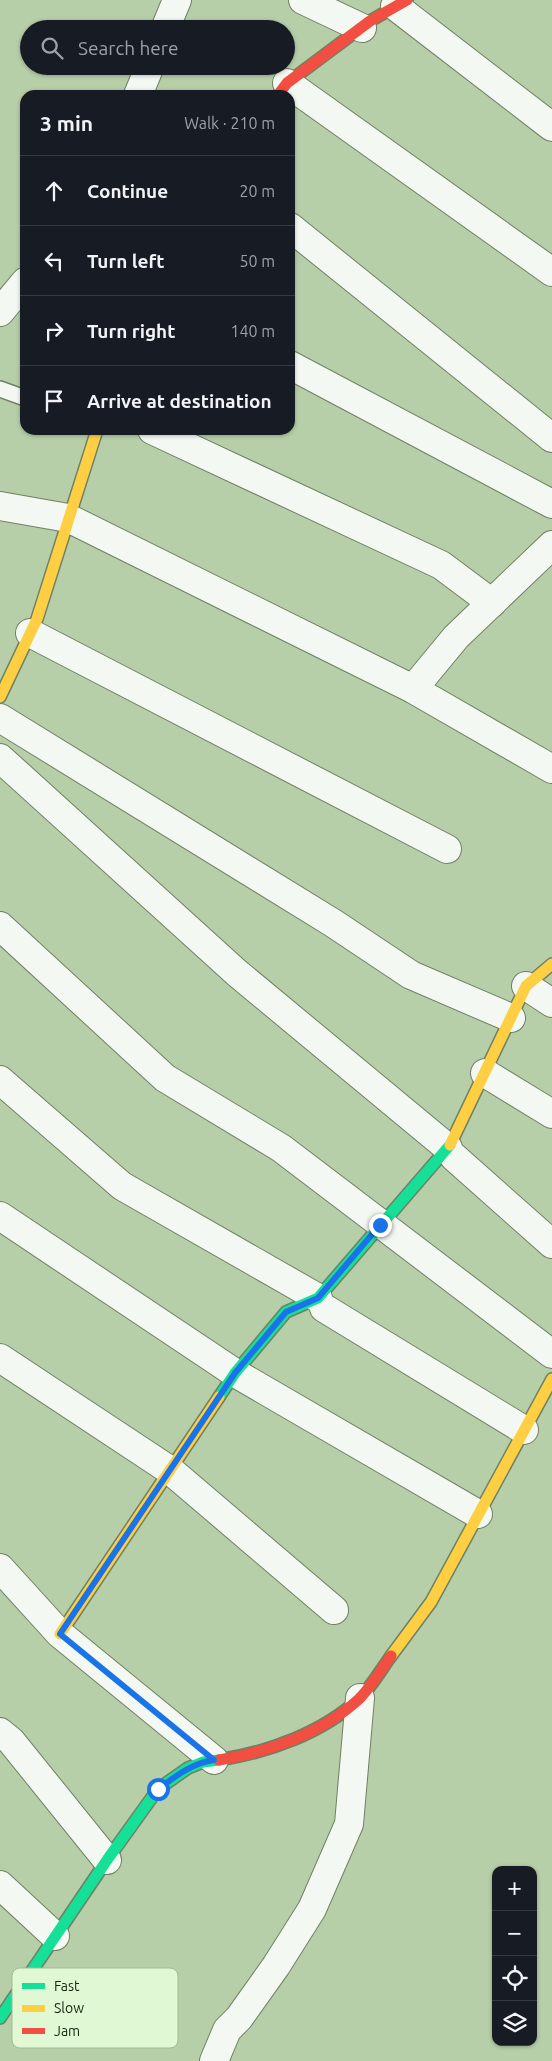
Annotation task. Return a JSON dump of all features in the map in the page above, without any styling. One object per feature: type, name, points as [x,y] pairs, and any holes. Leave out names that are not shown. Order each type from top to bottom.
[{"type":"street","points":[[169,20],[177,0]]},
{"type":"street","points":[[303,0],[362,28]]},
{"type":"street","points":[[283,89],[362,28],[401,3],[552,127]]},
{"type":"street","points":[[140,90],[146,75]]},
{"type":"street","points":[[295,97],[552,272]]},
{"type":"street","points":[[295,231],[552,438]]},
{"type":"street","points":[[0,312],[20,288]]},
{"type":"street","points":[[295,368],[552,504]]},
{"type":"street","points":[[0,697],[37,619],[95,435]]},
{"type":"street","points":[[163,435],[441,564],[492,603]]},
{"type":"street","points":[[0,506],[68,518],[412,689],[530,754],[552,769]]},
{"type":"street","points":[[412,689],[456,637],[552,544]]},
{"type":"street","points":[[30,633],[447,849]]},
{"type":"street","points":[[0,718],[411,974],[511,1018]]},
{"type":"street","points":[[0,758],[237,973],[451,1153],[552,1244]]},
{"type":"street","points":[[0,926],[165,1078],[281,1148],[552,1354]]},
{"type":"street","points":[[60,1634],[235,1373],[286,1312],[321,1303],[380,1225],[451,1153],[485,1073],[526,986],[552,964]]},
{"type":"street","points":[[526,986],[552,1003]]},
{"type":"street","points":[[485,1073],[552,1114]]},
{"type":"street","points":[[0,1080],[122,1186],[321,1303],[524,1430]]},
{"type":"street","points":[[0,1216],[235,1373],[478,1514]]},
{"type":"street","points":[[0,1358],[171,1471],[334,1610]]},
{"type":"street","points":[[34,1968],[158,1789],[188,1768],[203,1762],[236,1757],[279,1744],[324,1726],[360,1698],[430,1602],[552,1379]]},
{"type":"street","points":[[0,1568],[60,1634],[214,1760]]},
{"type":"street","points":[[214,2061],[227,2030],[239,2018],[276,1966],[312,1909],[349,1824],[360,1698]]},
{"type":"street","points":[[0,1732],[11,1741],[107,1860]]},
{"type":"street","points":[[0,1885],[55,1936]]},
{"type":"street","points":[[0,2018],[12,2000]]},
{"type":"lane","points":[[0,389],[20,396]]},
{"type":"traffic: fast","points":[[219,1397],[235,1373],[286,1312],[318,1298],[450,1145]]},
{"type":"traffic: fast","points":[[34,1968],[158,1789],[188,1768],[203,1762],[219,1760]]},
{"type":"traffic: fast","points":[[0,2018],[12,2000]]},
{"type":"traffic: slow","points":[[0,697],[37,619],[95,435]]},
{"type":"traffic: slow","points":[[450,1145],[526,986],[552,964]]},
{"type":"traffic: slow","points":[[391,1656],[431,1602],[552,1379]]},
{"type":"traffic: slow","points":[[60,1634],[219,1397]]},
{"type":"traffic: jam","points":[[282,90],[287,83],[370,21],[407,0]]},
{"type":"traffic: jam","points":[[219,1760],[276,1746],[329,1722],[359,1699],[391,1656]]},
{"type":"route","points":[[158,1789],[188,1768],[214,1760],[60,1634],[235,1373],[286,1312],[318,1298],[380,1225]]}]
